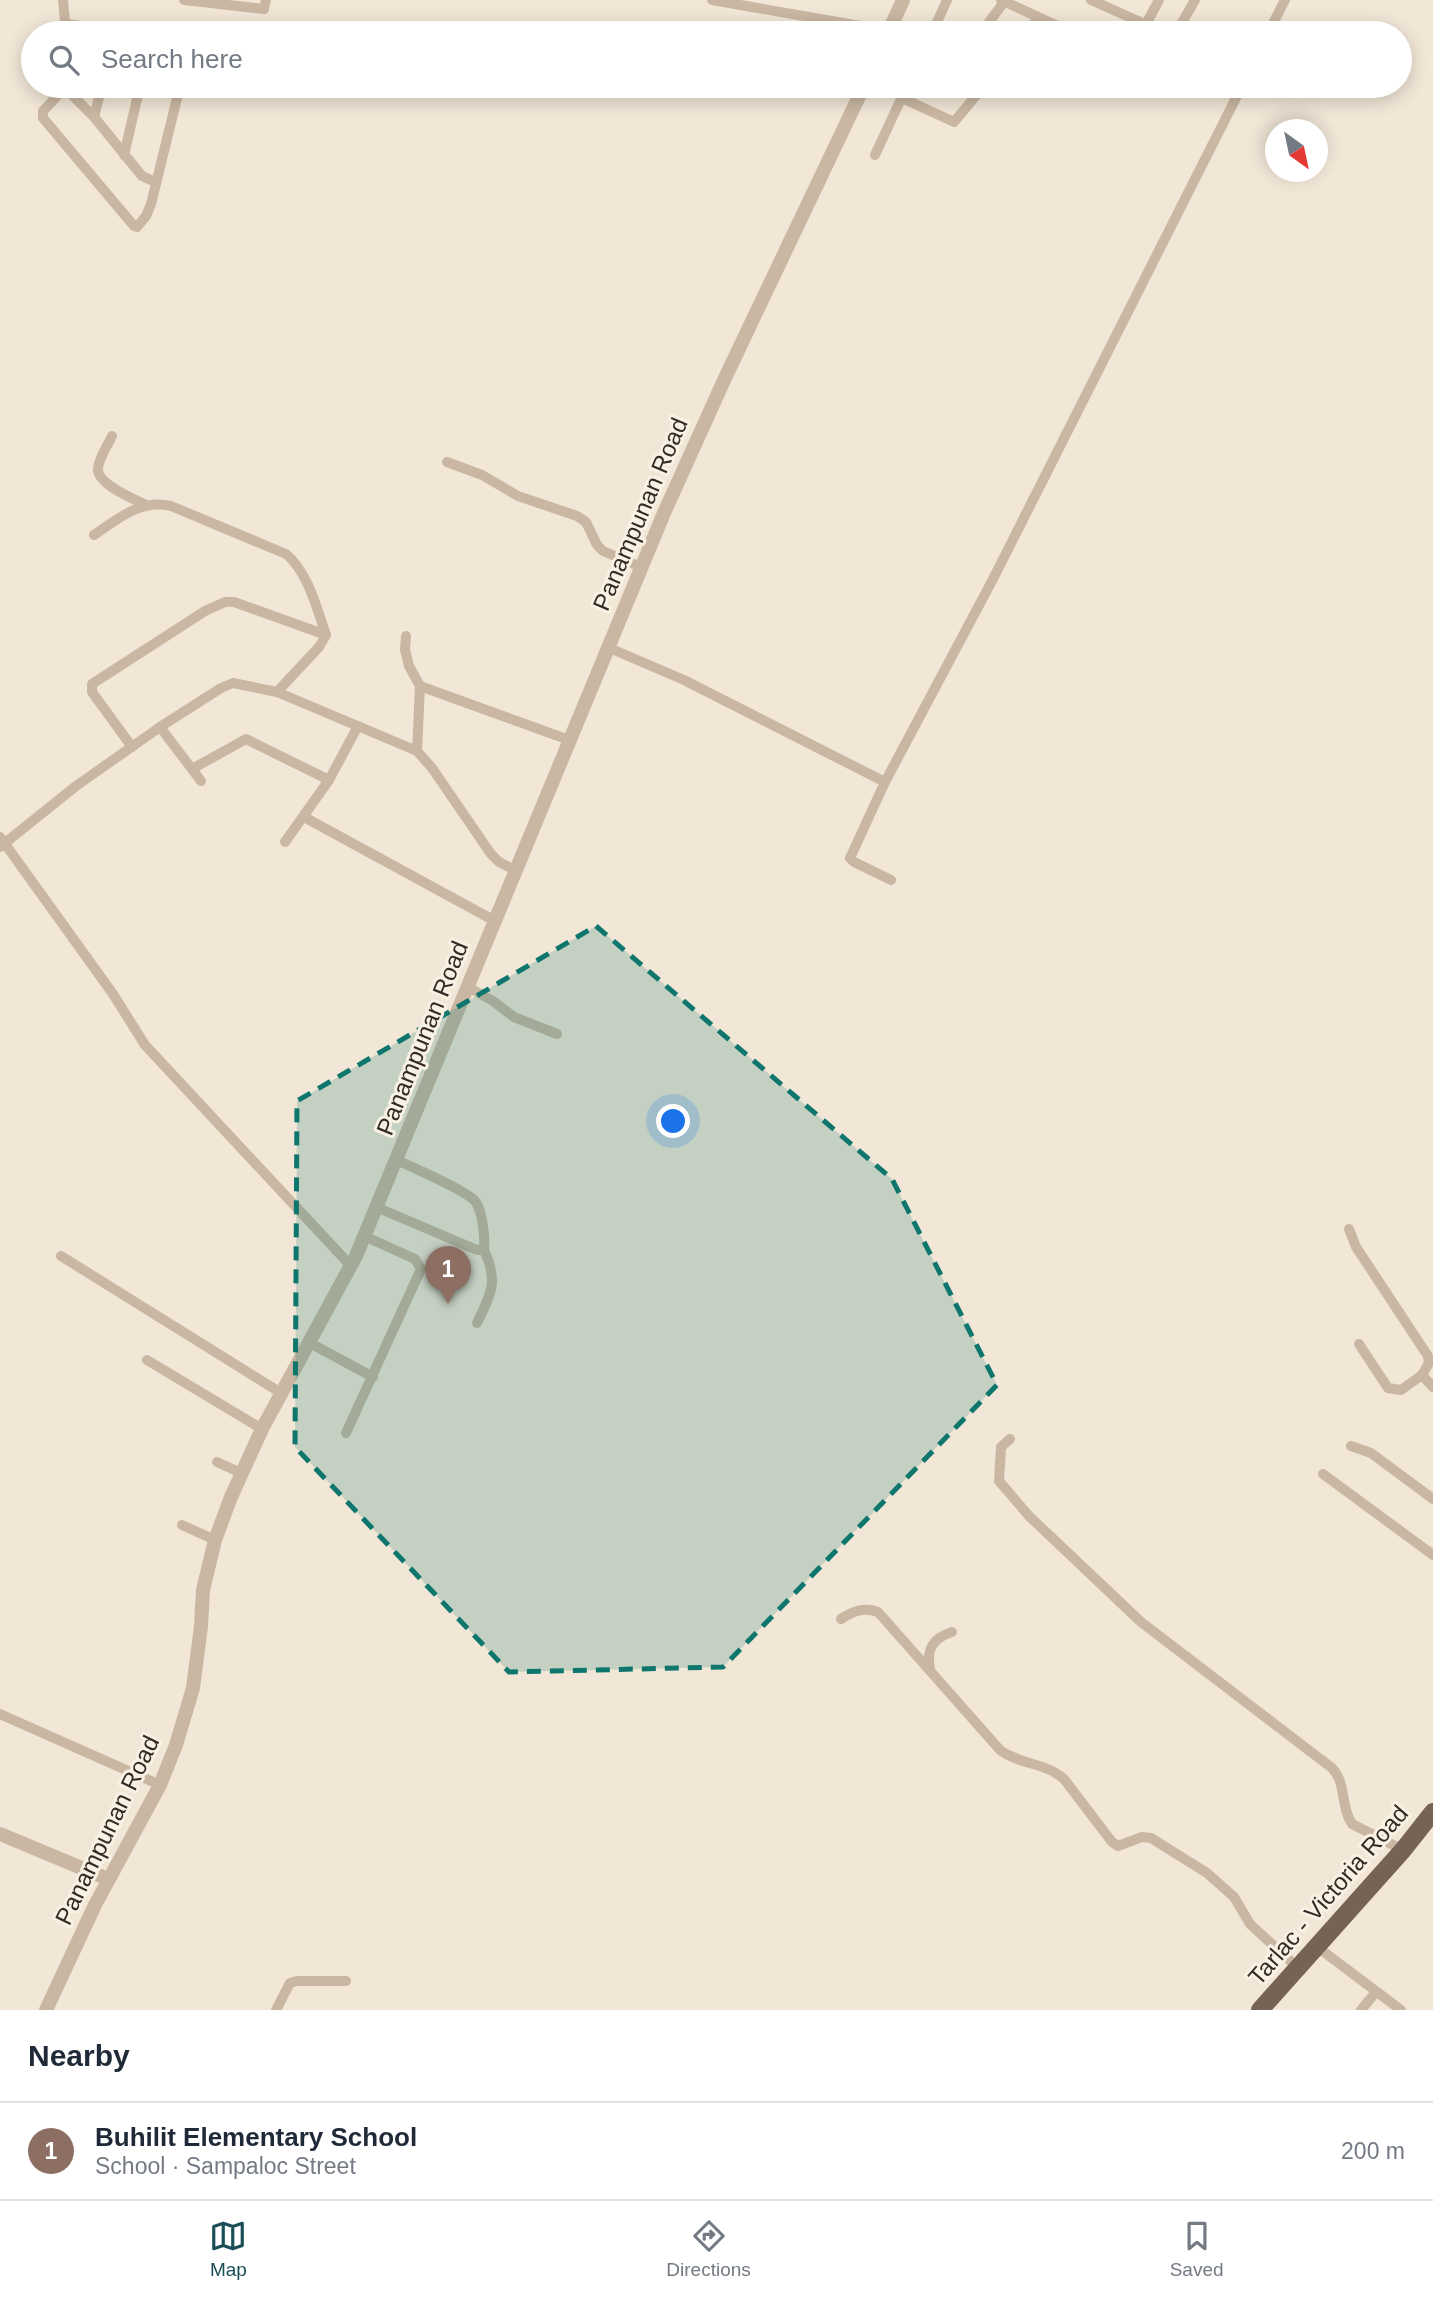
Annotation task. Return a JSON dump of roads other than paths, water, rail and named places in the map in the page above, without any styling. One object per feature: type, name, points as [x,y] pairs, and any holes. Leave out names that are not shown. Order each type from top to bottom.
[{"type":"main road","name":"Tarlac - Victoria Road","points":[[1260,2010],[1403,1850],[1433,1812]]},
{"type":"street","points":[[63,0],[65,21]]},
{"type":"street","points":[[189,0],[264,9],[266,0]]},
{"type":"street","points":[[712,0],[828,21]]},
{"type":"street","points":[[894,21],[903,0]]},
{"type":"street","points":[[937,21],[947,0]]},
{"type":"street","points":[[1091,0],[1139,21]]},
{"type":"street","points":[[1117,11],[1123,0]]},
{"type":"street","points":[[1148,21],[1159,0]]},
{"type":"street","points":[[1183,21],[1195,0]]},
{"type":"street","points":[[1274,21],[1285,0]]},
{"type":"street","points":[[991,21],[1007,2],[1045,21]]},
{"type":"street","points":[[55,98],[43,111],[43,118],[134,226],[141,225],[146,216],[177,98]]},
{"type":"street","points":[[75,98],[142,176],[155,182]]},
{"type":"street","points":[[94,117],[99,98]]},
{"type":"street","points":[[124,155],[136,98]]},
{"type":"street","name":"Panampunan Road","points":[[46,2010],[108,1879],[160,1786],[176,1745],[193,1688],[203,1590],[215,1540],[241,1473],[308,1342],[351,1266],[641,567],[720,389],[858,98]]},
{"type":"street","points":[[875,155],[902,98],[954,122],[973,98]]},
{"type":"street","points":[[891,880],[850,858],[885,782],[993,579],[1236,98]]},
{"type":"street","points":[[112,436],[98,467],[99,475],[114,488],[146,505]]},
{"type":"street","points":[[447,463],[482,475],[518,496],[578,516],[586,522],[597,545],[603,551],[641,567]]},
{"type":"street","points":[[94,535],[128,512],[157,503],[171,506],[286,554],[295,561],[300,570],[326,635]]},
{"type":"street","points":[[132,747],[92,692],[92,684],[205,611],[225,602],[234,602],[326,635]]},
{"type":"street","points":[[277,692],[319,647],[326,635]]},
{"type":"street","points":[[406,636],[405,650],[409,666],[420,686],[417,751]]},
{"type":"street","points":[[607,647],[684,680],[885,782]]},
{"type":"street","points":[[351,1266],[145,1045],[113,994],[1,842],[160,727],[214,692],[233,683],[277,692],[417,751],[432,768],[491,854],[507,868],[515,870]]},
{"type":"street","points":[[420,686],[569,740]]},
{"type":"street","points":[[285,842],[329,779],[358,726]]},
{"type":"street","points":[[160,727],[201,781]]},
{"type":"street","points":[[192,769],[246,739],[329,779]]},
{"type":"street","points":[[304,817],[495,921]]},
{"type":"street","points":[[468,987],[493,1000],[514,1017],[556,1034]]},
{"type":"street","points":[[397,1160],[476,1202],[493,1290],[477,1324]]},
{"type":"street","points":[[376,1207],[477,1251],[484,1250]]},
{"type":"street","points":[[1349,1229],[1356,1247],[1429,1363],[1422,1375],[1401,1390],[1388,1388],[1359,1344]]},
{"type":"street","points":[[346,1433],[421,1269],[415,1259],[364,1236]]},
{"type":"street","points":[[61,1256],[281,1393]]},
{"type":"street","points":[[308,1342],[373,1377]]},
{"type":"street","points":[[147,1360],[262,1429]]},
{"type":"street","points":[[1422,1375],[1433,1387]]},
{"type":"street","points":[[1010,1439],[1002,1447],[999,1481],[1029,1516],[1141,1622],[1332,1768],[1343,1785],[1348,1818],[1352,1824],[1403,1850]]},
{"type":"street","points":[[1351,1446],[1371,1453],[1433,1499]]},
{"type":"street","points":[[217,1462],[241,1473]]},
{"type":"street","points":[[1323,1474],[1433,1555]]},
{"type":"street","points":[[182,1525],[215,1540]]},
{"type":"street","points":[[841,1619],[857,1611],[868,1609],[877,1612],[1000,1750],[1017,1760],[1054,1770],[1118,1846],[1142,1837],[1157,1840],[1207,1873],[1234,1897],[1250,1924],[1298,1968]]},
{"type":"street","points":[[930,1671],[930,1646],[936,1639],[952,1632]]},
{"type":"street","points":[[0,1714],[160,1786]]},
{"type":"street","points":[[0,1834],[108,1879]]},
{"type":"street","points":[[1316,1946],[1401,2010]]},
{"type":"street","points":[[276,2010],[290,1983],[345,1980]]},
{"type":"street","points":[[1361,2010],[1377,1992]]},
{"type":"place","name":"Buhilit Elementary School","points":[[448,1304]]}]
